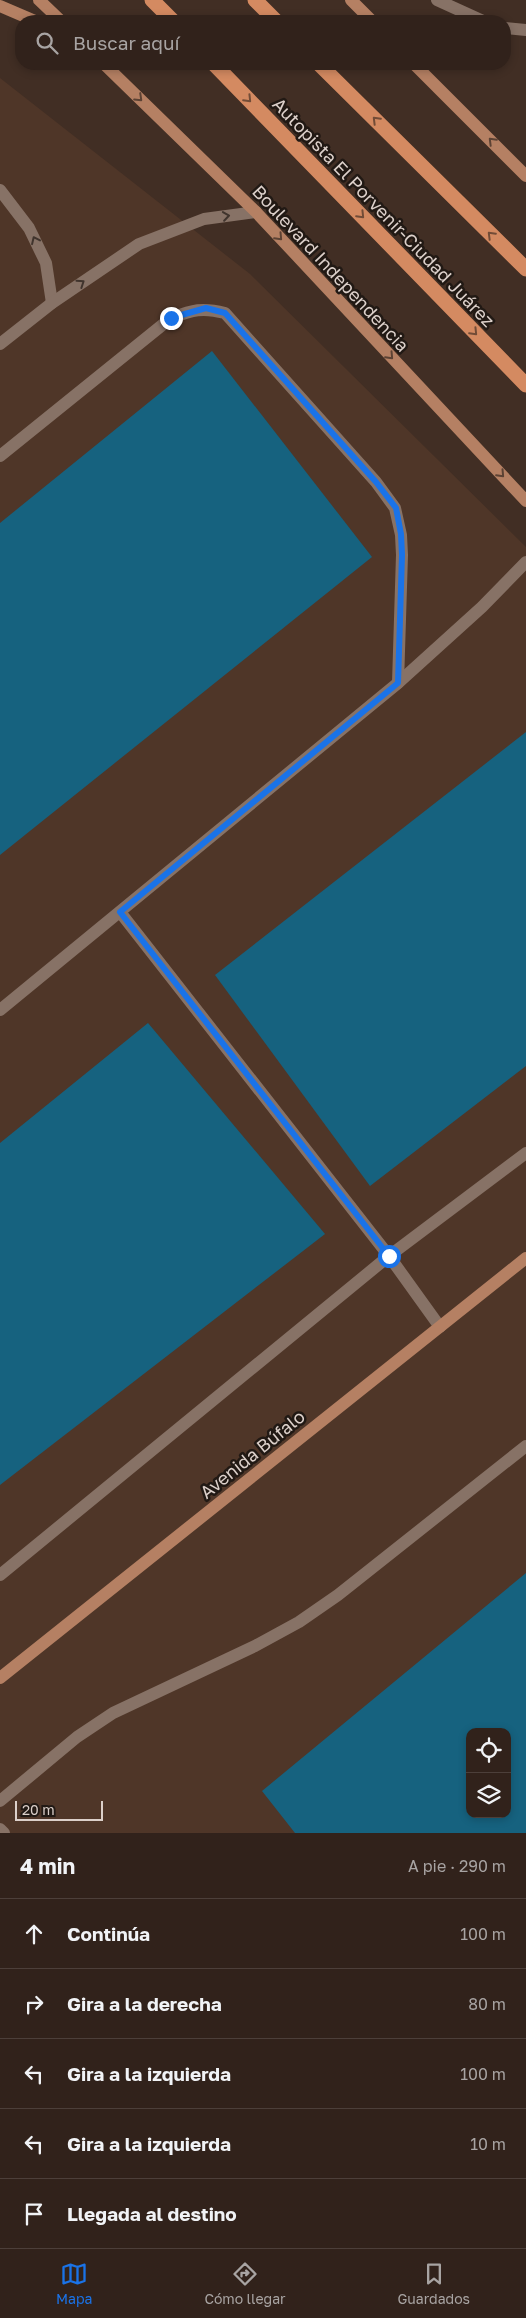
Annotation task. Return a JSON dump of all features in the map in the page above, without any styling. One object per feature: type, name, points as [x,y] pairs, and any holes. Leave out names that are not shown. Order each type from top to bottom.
[{"type":"highway","points":[[152,0],[167,15]]},
{"type":"highway","points":[[255,0],[270,15]]},
{"type":"highway","name":"Autopista El Porvenir-Ciudad Juárez","points":[[220,70],[526,385]]},
{"type":"highway","points":[[325,70],[526,269]]},
{"type":"main road","points":[[39,0],[55,15]]},
{"type":"main road","points":[[351,0],[366,15]]},
{"type":"main road","points":[[0,6],[21,15]]},
{"type":"main road","name":"Boulevard Independencia","points":[[110,70],[256,212],[526,501]]},
{"type":"main road","points":[[420,70],[526,176]]},
{"type":"main road","name":"Avenida Búfalo","points":[[0,1678],[526,1258]]},
{"type":"street","points":[[437,0],[468,15]]},
{"type":"street","points":[[511,29],[526,30]]},
{"type":"street","points":[[0,190],[29,228],[42,254],[46,263],[52,303]]},
{"type":"street","points":[[0,344],[52,303],[139,244],[204,220],[256,212]]},
{"type":"street","points":[[0,456],[171,318],[206,308],[225,313],[376,482],[396,508],[401,534],[402,555],[398,683]]},
{"type":"street","points":[[0,1010],[398,683],[482,607],[526,562]]},
{"type":"street","points":[[120,912],[389,1256],[440,1326]]},
{"type":"street","points":[[0,1575],[389,1256],[526,1153]]},
{"type":"street","points":[[0,1801],[77,1737],[114,1712],[255,1646],[299,1622],[338,1595],[526,1446]]},
{"type":"street","points":[[0,1828],[4,1833]]},
{"type":"shaded area","points":[[0,78],[250,274],[526,547],[526,1833],[0,1833]]},
{"type":"building","points":[[212,351],[372,557],[0,855],[0,523]]},
{"type":"building","points":[[526,732],[526,1066],[370,1186],[215,975]]},
{"type":"building","points":[[148,1023],[325,1234],[0,1485],[0,1143]]},
{"type":"building","points":[[526,1573],[526,1833],[295,1833],[262,1791]]},
{"type":"route","points":[[171,318],[188,311],[206,308],[225,313],[376,482],[396,508],[401,534],[402,555],[398,683],[120,912],[389,1256]]}]
